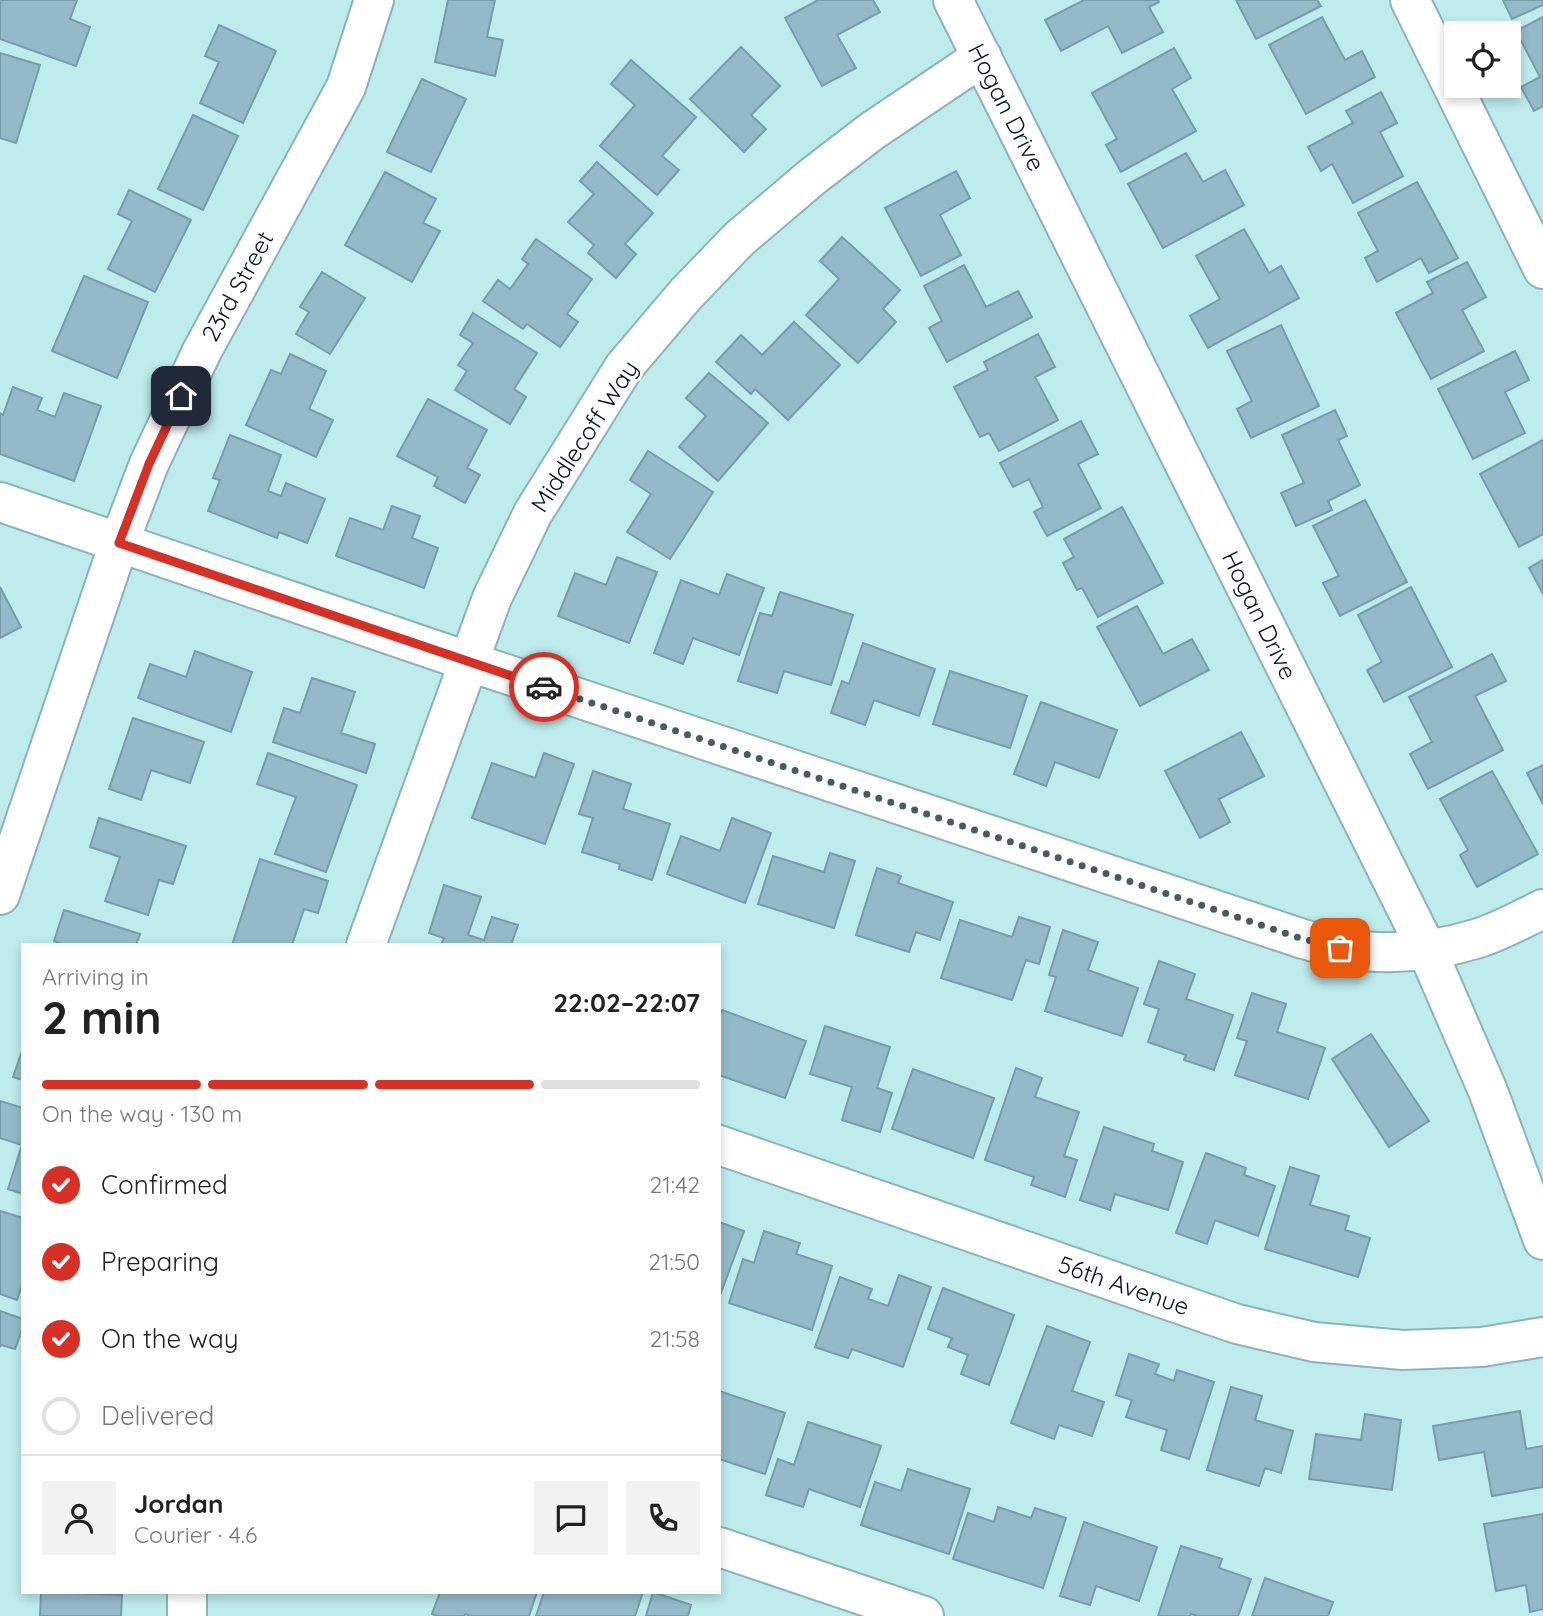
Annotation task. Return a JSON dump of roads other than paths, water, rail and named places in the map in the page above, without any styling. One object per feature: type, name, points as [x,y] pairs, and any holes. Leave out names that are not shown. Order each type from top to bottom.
[{"type":"street","name":"23rd Street","points":[[0,895],[119,543],[149,464],[202,351],[346,87],[374,0]]},
{"type":"street","name":"Hogan Drive","points":[[953,0],[1427,950],[1488,1091],[1543,1240]]},
{"type":"street","points":[[1410,0],[1543,269]]},
{"type":"street","name":"Middlecoff Way","points":[[367,943],[492,598],[533,513],[624,367],[686,294],[739,239],[811,177],[872,131],[982,57]]},
{"type":"street","points":[[0,502],[470,662],[1303,939],[1340,948],[1388,953],[1445,948],[1482,937],[1543,909]]},
{"type":"street","name":"56th Avenue","points":[[721,1146],[1237,1324],[1314,1342],[1403,1350],[1482,1347],[1543,1337]]},
{"type":"street","points":[[721,1548],[924,1616]]},
{"type":"street","points":[[187,1594],[187,1616]]}]
